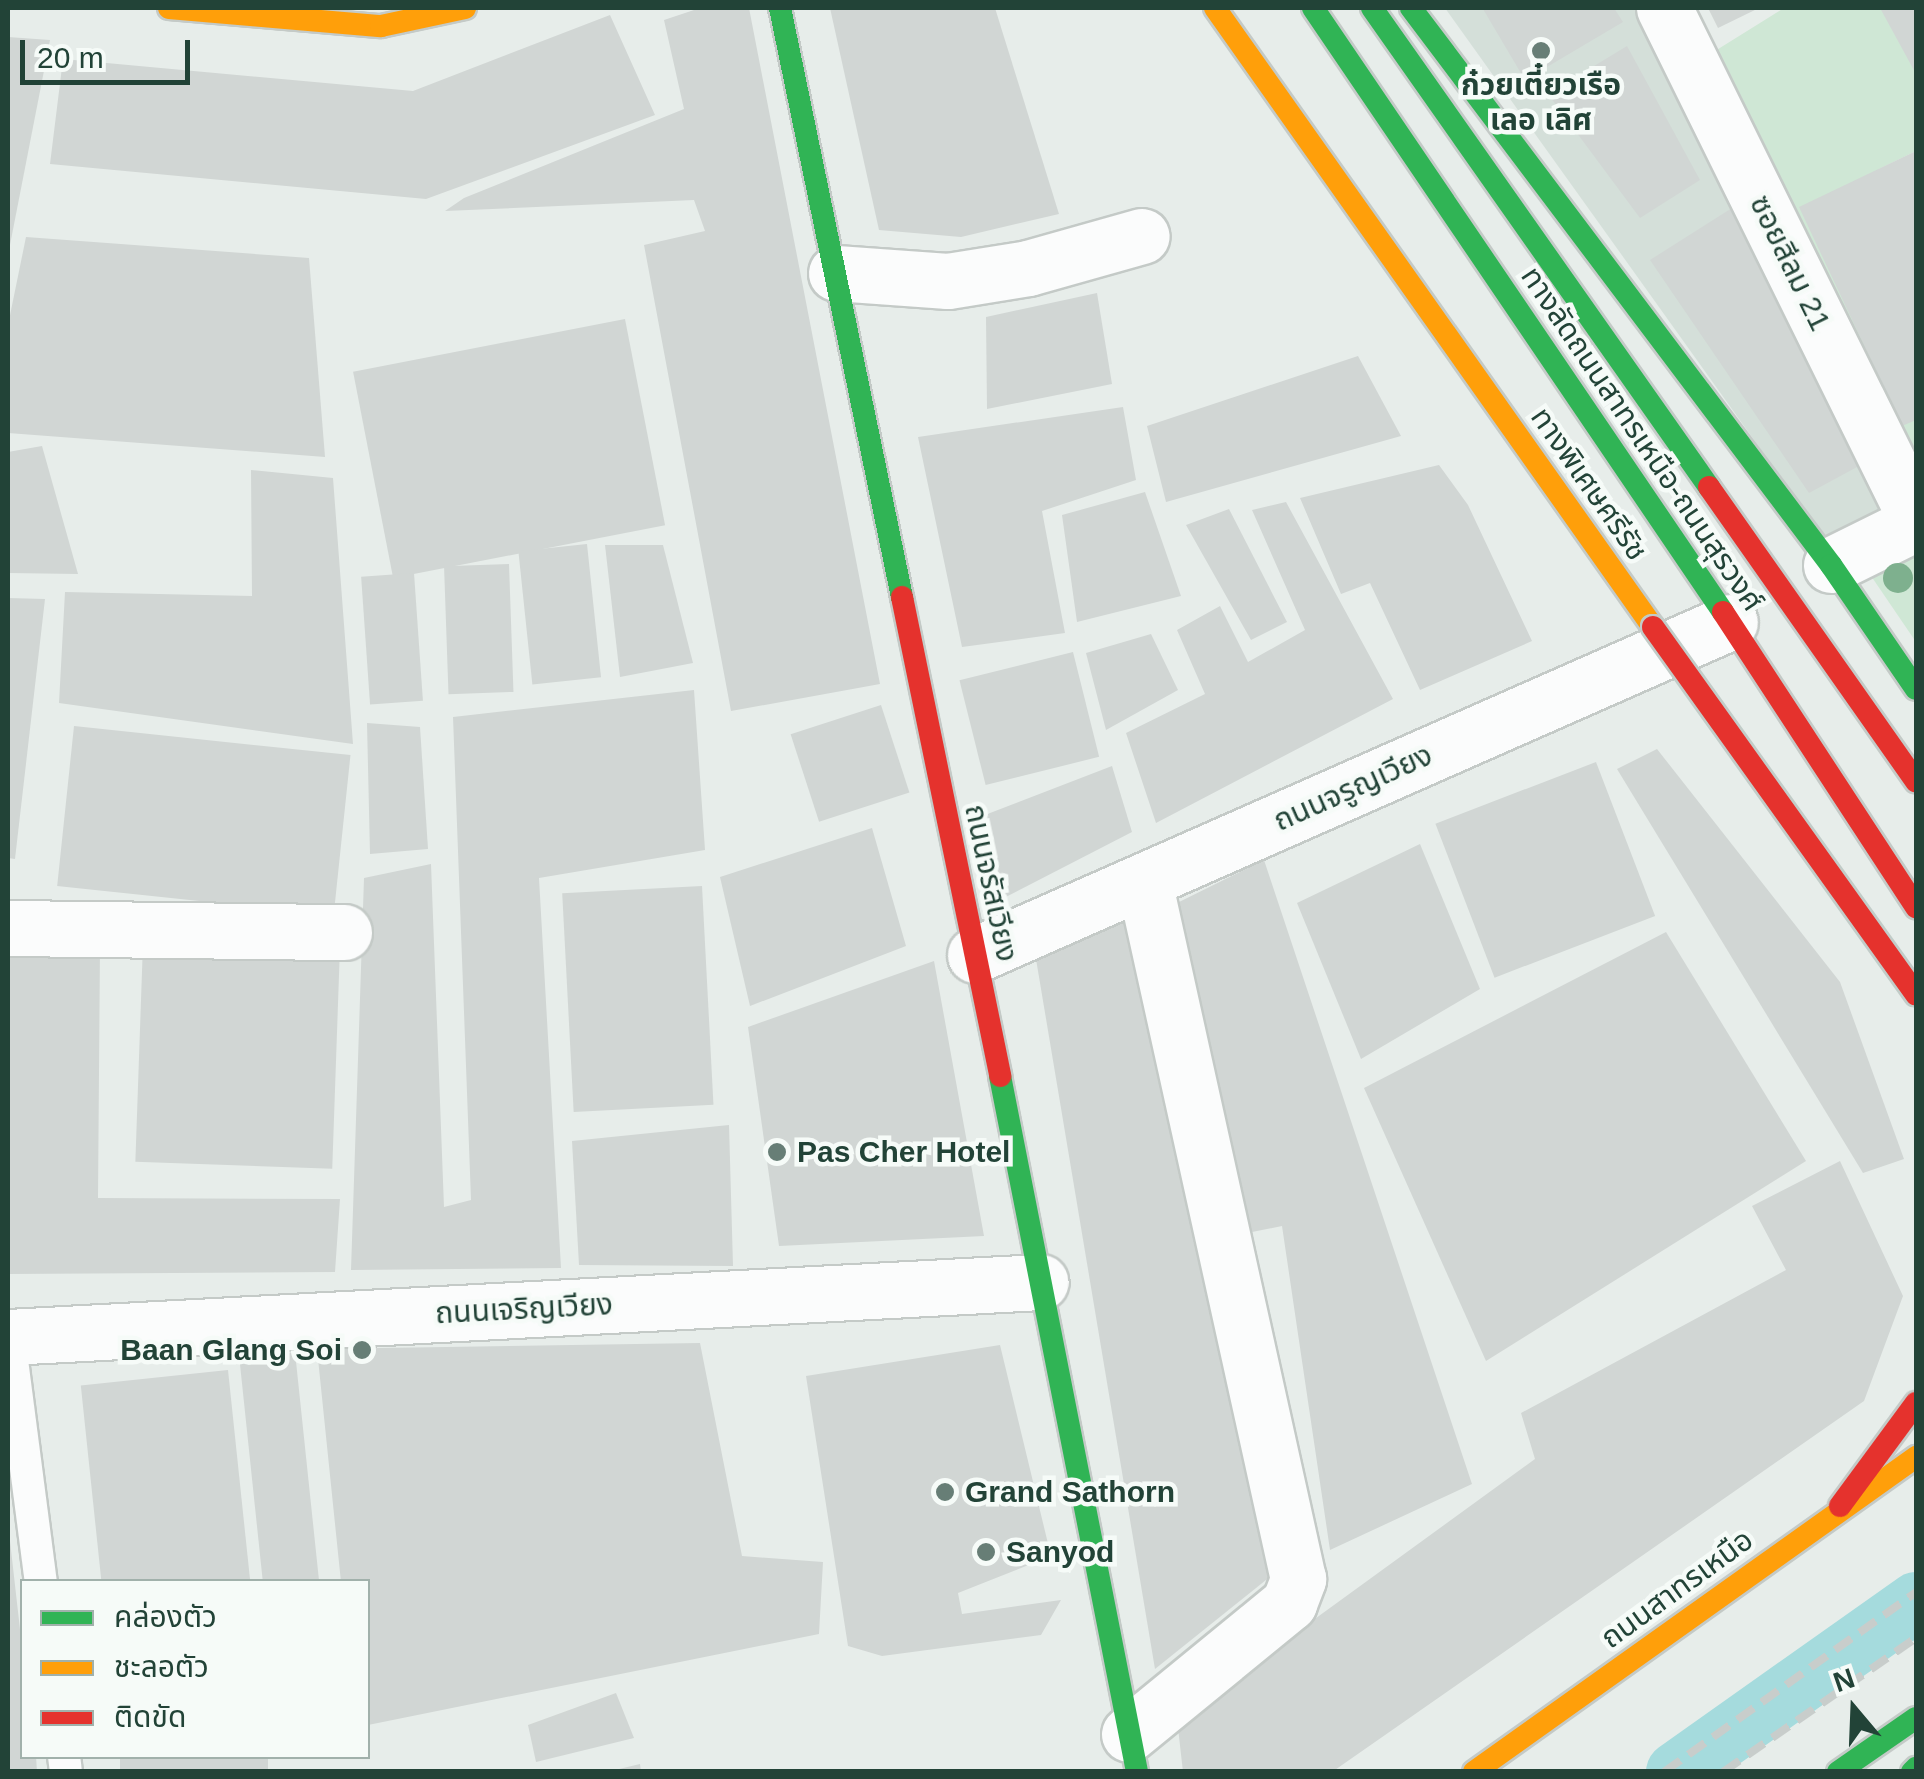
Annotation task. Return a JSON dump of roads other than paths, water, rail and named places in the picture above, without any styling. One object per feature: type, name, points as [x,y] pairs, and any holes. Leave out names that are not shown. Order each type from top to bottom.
[{"type":"main road","points":[[169,8],[381,26],[465,8]]},
{"type":"main road","name":"ถนนจรัสเวียง","points":[[780,8],[975,954],[1133,1753]]},
{"type":"main road","name":"ทางพิเศษศรีรัช","points":[[1215,8],[1916,994]]},
{"type":"main road","name":"ทางลัดถนนสาทรเหนือ-ถนนสุรวงศ์","points":[[1313,8],[1908,878],[1916,908]]},
{"type":"main road","points":[[1372,8],[1916,782]]},
{"type":"main road","points":[[1411,8],[1831,565],[1916,689]]},
{"type":"main road","points":[[1832,1516],[1916,1402]]},
{"type":"main road","name":"ถนนสาทรเหนือ","points":[[1474,1772],[1916,1457]]},
{"type":"main road","points":[[1838,1772],[1916,1718]]},
{"type":"street","name":"ซอยสีลม 21","points":[[1664,8],[1916,521]]},
{"type":"street","points":[[836,274],[948,281],[1028,268],[1142,236]]},
{"type":"street","points":[[1831,565],[1916,521]]},
{"type":"street","name":"ถนนจรูญเวียง","points":[[975,954],[1730,622]]},
{"type":"street","points":[[1133,1753],[1288,1603],[1298,1579],[1144,881]]},
{"type":"street","points":[[8,928],[344,932]]},
{"type":"street","name":"ถนนเจริญเวียง","points":[[8,1338],[1041,1282]]},
{"type":"lane","points":[[8,1338],[41,1579]]},
{"type":"waterway","points":[[1676,1772],[1916,1602]]},
{"type":"railway","points":[[1664,1772],[1916,1592]]},
{"type":"railway","points":[[1723,1772],[1916,1638]]},
{"type":"place","name":"ก๋วยเตี๋ยวเรือ เลอ เลิศ","points":[[1541,51]]},
{"type":"place","name":"Pas Cher Hotel","points":[[777,1152]]},
{"type":"place","name":"Baan Glang Soi","points":[[362,1350]]},
{"type":"place","name":"Grand Sathorn","points":[[945,1492]]},
{"type":"place","name":"Sanyod","points":[[986,1552]]}]
